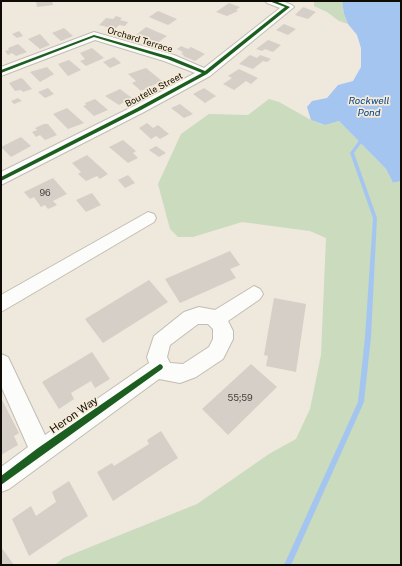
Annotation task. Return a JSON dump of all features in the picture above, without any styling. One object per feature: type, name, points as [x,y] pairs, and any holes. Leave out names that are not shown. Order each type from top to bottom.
[{"type":"street","name":"Boutelle Street","points":[[1,179],[205,74],[288,7],[271,1]]},
{"type":"street","name":"Orchard Terrace","points":[[1,72],[94,36],[169,58],[205,74]]},
{"type":"street","points":[[1,304],[148,218]]},
{"type":"street","points":[[216,319],[223,331],[223,339],[216,353],[190,371],[180,374],[165,372],[160,367],[157,357],[158,350],[164,338],[191,318],[198,315],[216,319],[254,294]]},
{"type":"street","points":[[1,363],[41,451]]},
{"type":"street","name":"Heron Way","points":[[1,482],[41,451],[160,367]]},
{"type":"green space","points":[[314,1],[342,1],[344,14],[348,24],[339,21],[327,12],[314,6]]},
{"type":"green space","points":[[269,99],[279,102],[311,120],[324,125],[339,121],[386,169],[393,183],[401,181],[401,565],[55,565],[63,558],[197,504],[269,454],[296,439],[310,409],[321,355],[326,238],[310,231],[242,222],[193,237],[178,237],[170,229],[158,184],[181,134],[209,114],[248,115]]},
{"type":"water","name":"Rockwell Pond","points":[[342,1],[401,1],[401,181],[393,183],[386,169],[339,121],[325,125],[311,120],[307,107],[312,101],[327,98],[338,85],[353,81],[361,67],[361,48],[357,35],[348,24],[344,14]]},
{"type":"building","points":[[36,1],[52,1],[53,5],[37,7]]},
{"type":"building","points":[[229,3],[240,7],[236,10],[238,11],[227,16],[216,12]]},
{"type":"building","points":[[303,7],[316,12],[308,19],[295,15]]},
{"type":"building","points":[[158,11],[177,19],[168,25],[149,17]]},
{"type":"building","points":[[116,16],[122,18],[120,20],[128,22],[125,26],[119,25],[115,29],[99,25],[106,18],[113,19]]},
{"type":"building","points":[[284,24],[296,29],[288,35],[276,30]]},
{"type":"building","points":[[146,27],[167,36],[157,43],[136,35]]},
{"type":"building","points":[[64,28],[73,36],[61,41],[52,33]]},
{"type":"building","points":[[19,31],[23,36],[17,38],[12,34]]},
{"type":"building","points":[[40,34],[50,45],[40,49],[28,39]]},
{"type":"building","points":[[268,40],[281,45],[273,52],[265,49],[262,51],[256,49]]},
{"type":"building","points":[[18,44],[27,52],[16,56],[12,53],[8,55],[5,51],[9,50],[8,48]]},
{"type":"building","points":[[181,46],[188,49],[191,47],[205,54],[195,61],[181,54],[183,52],[177,49]]},
{"type":"building","points":[[92,48],[104,58],[86,66],[80,61],[85,59],[80,53]]},
{"type":"building","points":[[250,55],[257,58],[260,55],[271,59],[267,62],[263,61],[253,69],[239,64]]},
{"type":"building","points":[[114,57],[121,63],[110,68],[103,62]]},
{"type":"building","points":[[69,60],[81,70],[68,76],[58,64]]},
{"type":"building","points":[[47,67],[54,74],[40,82],[30,72]]},
{"type":"building","points":[[146,68],[162,81],[141,91],[132,83],[136,81],[128,74]]},
{"type":"building","points":[[239,69],[258,78],[251,84],[246,81],[234,90],[223,84],[232,78],[228,76]]},
{"type":"building","points":[[21,78],[32,89],[23,92],[21,90],[15,91],[9,83]]},
{"type":"building","points":[[48,88],[54,94],[45,98],[38,92]]},
{"type":"building","points":[[204,88],[216,96],[205,103],[193,94]]},
{"type":"building","points":[[120,89],[132,98],[119,105],[105,96]]},
{"type":"building","points":[[18,98],[22,101],[14,104],[11,101]]},
{"type":"building","points":[[95,99],[108,110],[94,116],[83,106],[86,105],[85,103]]},
{"type":"building","points":[[180,104],[193,114],[184,118],[171,108]]},
{"type":"building","points":[[67,108],[84,123],[68,129],[53,114]]},
{"type":"building","points":[[147,123],[153,128],[158,125],[169,134],[160,139],[156,136],[151,139],[139,128]]},
{"type":"building","points":[[48,124],[57,135],[45,140],[40,135],[36,137],[32,132],[37,130],[35,128]]},
{"type":"building","points":[[21,137],[31,146],[11,157],[1,147]]},
{"type":"building","points":[[123,140],[136,151],[133,153],[138,158],[128,163],[109,147]]},
{"type":"building","points":[[156,146],[166,153],[159,157],[149,150]]},
{"type":"building","points":[[87,155],[108,174],[100,179],[97,176],[86,181],[78,174],[81,172],[72,163]]},
{"type":"building","points":[[128,175],[135,183],[125,188],[118,180]]},
{"type":"building","points":[[53,178],[67,194],[53,201],[57,205],[48,209],[45,205],[41,207],[34,197],[30,199],[24,192]]},
{"type":"building","points":[[92,193],[101,205],[86,212],[76,200]]},
{"type":"building","points":[[230,251],[240,265],[230,269],[236,278],[180,303],[165,279]]},
{"type":"building","points":[[149,280],[168,302],[103,343],[85,319]]},
{"type":"building","points":[[274,298],[306,304],[296,372],[266,366],[268,356],[264,355]]},
{"type":"building","points":[[92,352],[110,379],[95,388],[91,381],[71,393],[74,399],[59,409],[42,382]]},
{"type":"building","points":[[251,364],[277,387],[228,435],[202,409]]},
{"type":"building","points":[[1,398],[19,433],[14,436],[18,445],[1,455]]},
{"type":"building","points":[[161,431],[178,458],[113,501],[97,472],[112,463],[114,466],[149,444],[147,440]]},
{"type":"building","points":[[69,481],[88,516],[29,556],[12,519],[31,506],[36,516],[56,502],[52,492]]},
{"type":"building","points":[[1,547],[14,565],[1,565]]},
{"type":"waterway","points":[[287,565],[361,402],[368,337],[375,218],[352,153],[360,142],[362,136]]},
{"type":"cycle path","points":[[1,179],[139,109],[205,73],[288,7],[271,1]]},
{"type":"cycle path","points":[[1,72],[94,36],[169,58],[205,73]]},
{"type":"cycle path","points":[[1,481],[160,367]]}]
